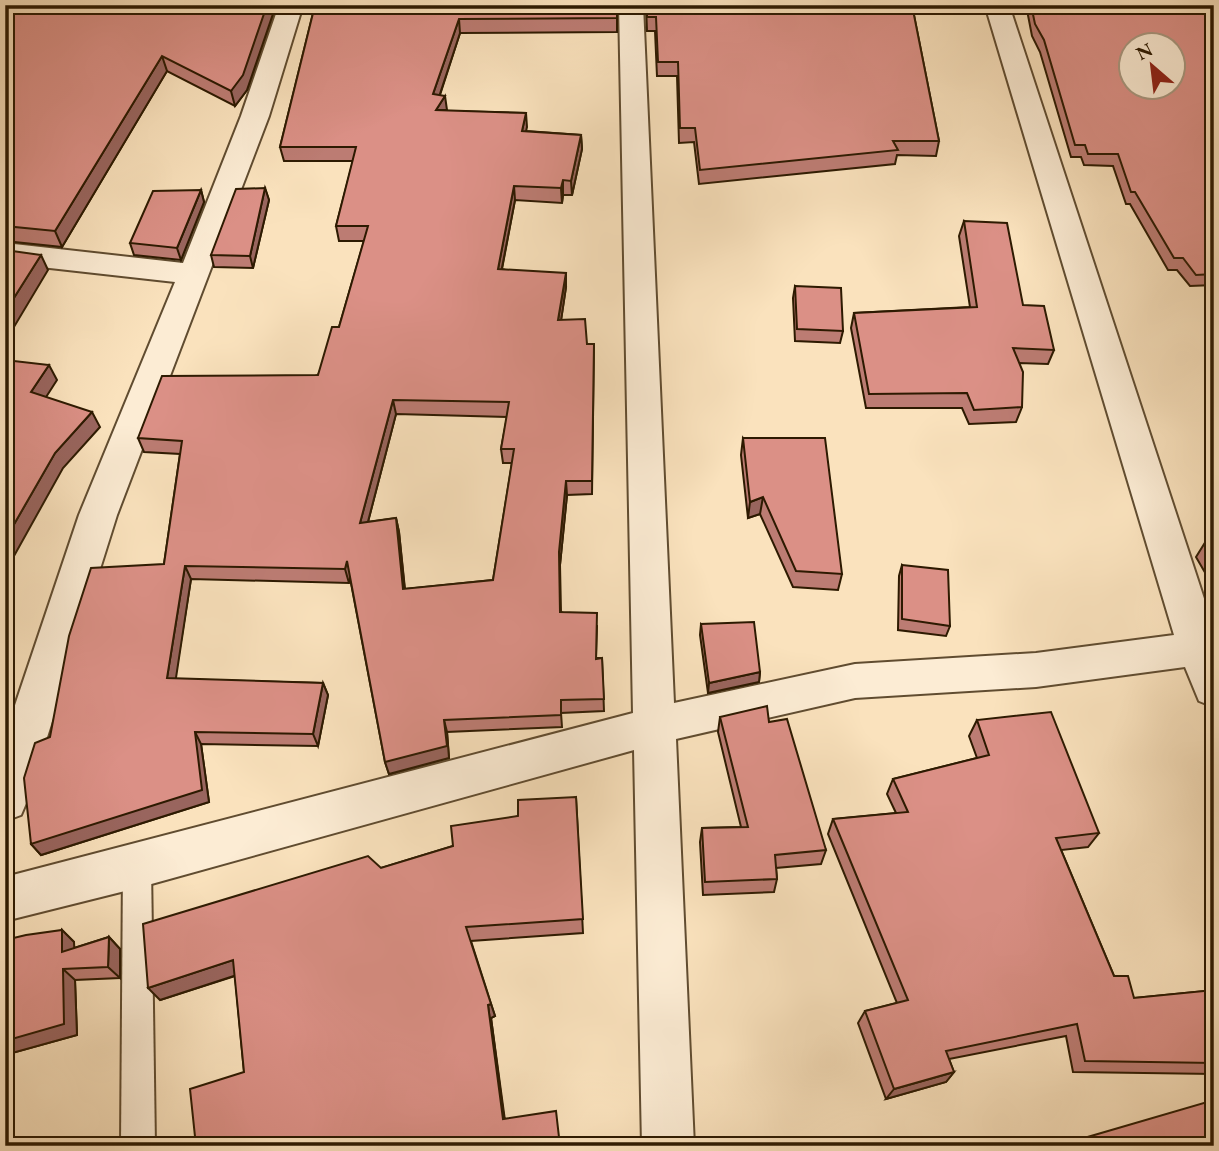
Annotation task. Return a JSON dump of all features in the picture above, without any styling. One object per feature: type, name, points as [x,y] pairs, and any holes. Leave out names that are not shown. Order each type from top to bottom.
[{"type":"street","points":[[5,802],[98,514],[255,116],[292,5]]},
{"type":"street","points":[[631,5],[668,1146]]},
{"type":"street","points":[[998,5],[1206,647],[1214,689]]},
{"type":"street","points":[[5,253],[192,274]]},
{"type":"street","points":[[5,899],[137,866],[654,726],[855,681],[1036,670],[1206,647]]},
{"type":"lane","points":[[137,866],[138,1146]]},
{"type":"building","points":[[5,5],[267,5],[243,75],[231,91],[162,56],[55,231],[5,226]]},
{"type":"building","points":[[315,5],[617,5],[617,18],[459,19],[433,94],[445,96],[436,110],[526,113],[522,131],[581,135],[571,181],[563,180],[561,188],[514,186],[498,269],[566,273],[558,320],[585,319],[587,344],[594,344],[592,481],[566,481],[559,552],[560,612],[597,613],[596,659],[602,658],[604,699],[561,700],[561,715],[444,720],[447,746],[385,762],[347,561],[345,569],[185,566],[167,678],[323,683],[313,734],[195,732],[202,790],[31,844],[24,778],[35,743],[50,737],[69,636],[91,568],[164,564],[182,441],[138,438],[162,376],[318,375],[332,327],[339,327],[368,226],[336,226],[356,147],[280,147]],"holes":[[[393,400],[509,402],[501,449],[514,449],[493,580],[403,589],[396,518],[360,523]]]},
{"type":"building","points":[[647,5],[912,5],[939,141],[893,141],[898,150],[700,170],[695,128],[680,128],[678,62],[658,62],[656,17],[647,17]]},
{"type":"building","points":[[1031,5],[1214,5],[1214,214],[1208,214],[1214,224],[1214,274],[1196,275],[1183,258],[1174,258],[1135,192],[1131,192],[1118,154],[1088,154],[1085,145],[1075,145],[1044,40],[1035,24]]},
{"type":"building","points":[[265,188],[250,256],[211,255],[236,189]]},
{"type":"building","points":[[201,190],[177,248],[130,243],[153,191]]},
{"type":"building","points":[[964,221],[1007,223],[1023,305],[1044,306],[1054,350],[1013,348],[1023,372],[1022,407],[974,410],[967,393],[869,394],[854,313],[977,307]]},
{"type":"building","points":[[5,250],[41,255],[5,312]]},
{"type":"building","points":[[795,286],[841,288],[843,331],[797,329]]},
{"type":"building","points":[[5,360],[49,365],[31,392],[92,412],[55,453],[5,540]]},
{"type":"building","points":[[743,438],[825,438],[842,574],[796,571],[763,497],[750,502]]},
{"type":"building","points":[[1214,540],[1214,554],[1206,541]]},
{"type":"building","points":[[902,565],[948,570],[950,626],[902,619]]},
{"type":"building","points":[[754,622],[760,672],[709,683],[701,624]]},
{"type":"building","points":[[767,706],[769,722],[787,719],[826,850],[775,855],[777,879],[705,882],[702,828],[748,827],[720,717]]},
{"type":"building","points":[[1051,712],[1099,833],[1056,838],[1114,976],[1128,976],[1134,998],[1214,990],[1214,1063],[1085,1061],[1077,1024],[946,1051],[954,1072],[894,1089],[865,1011],[908,1000],[833,819],[908,812],[893,779],[989,755],[977,720]]},
{"type":"building","points":[[576,797],[583,919],[466,927],[491,1004],[488,1005],[503,1119],[556,1111],[560,1146],[196,1146],[190,1089],[244,1072],[233,960],[148,988],[143,924],[368,856],[381,868],[453,846],[451,826],[518,816],[518,800]]},
{"type":"building","points":[[62,930],[62,952],[109,937],[108,967],[63,969],[64,1024],[5,1041],[5,940]]},
{"type":"building","points":[[1214,1100],[1214,1146],[1068,1146],[1067,1143]]}]
